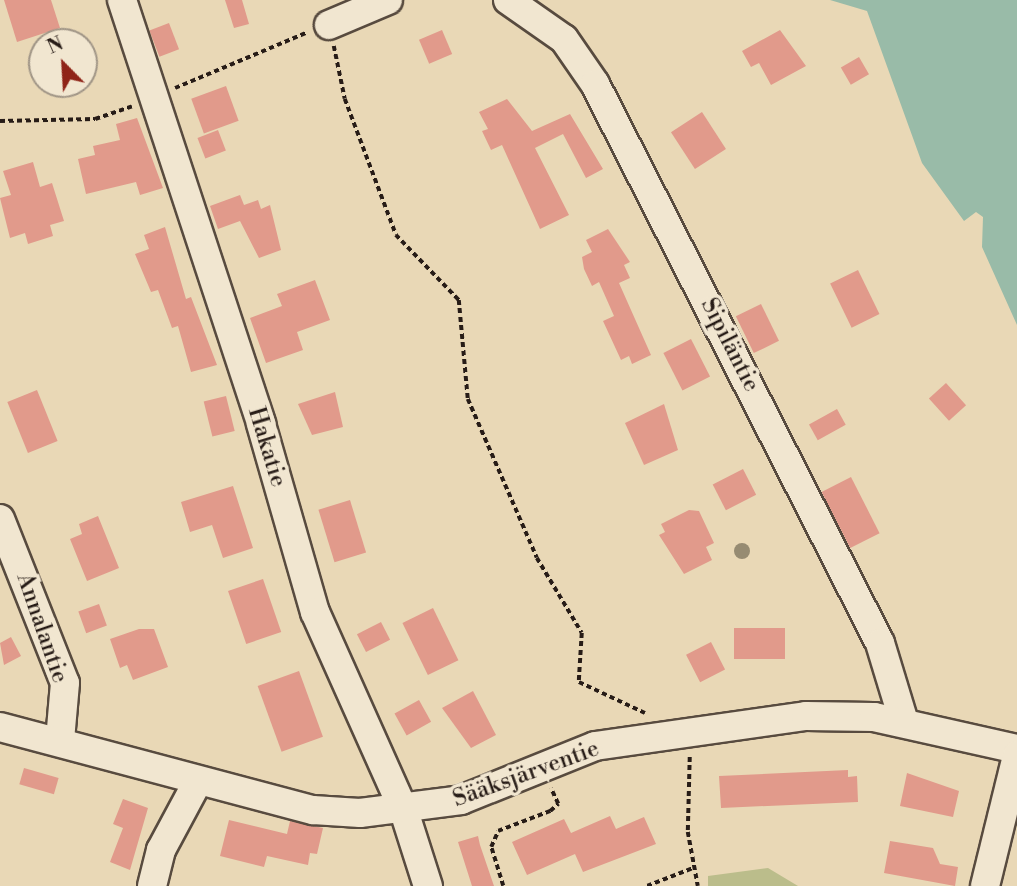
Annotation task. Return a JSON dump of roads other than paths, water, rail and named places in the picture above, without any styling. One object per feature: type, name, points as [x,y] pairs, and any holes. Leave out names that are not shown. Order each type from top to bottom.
[{"type":"street","name":"Hakatie","points":[[122,0],[314,612],[404,811],[428,886]]},
{"type":"street","points":[[329,25],[388,0]]},
{"type":"street","name":"Sipiläntie","points":[[508,0],[564,39],[596,85],[880,643],[904,722]]},
{"type":"street","name":"Annalantie","points":[[0,519],[65,683],[60,740]]},
{"type":"street","name":"Sääksjärventie","points":[[0,727],[60,740],[198,782],[313,810],[404,811],[461,800],[541,767],[616,742],[806,716],[904,722],[1017,749]]},
{"type":"street","points":[[985,886],[1017,756]]},
{"type":"street","points":[[152,886],[161,850],[198,782]]}]
